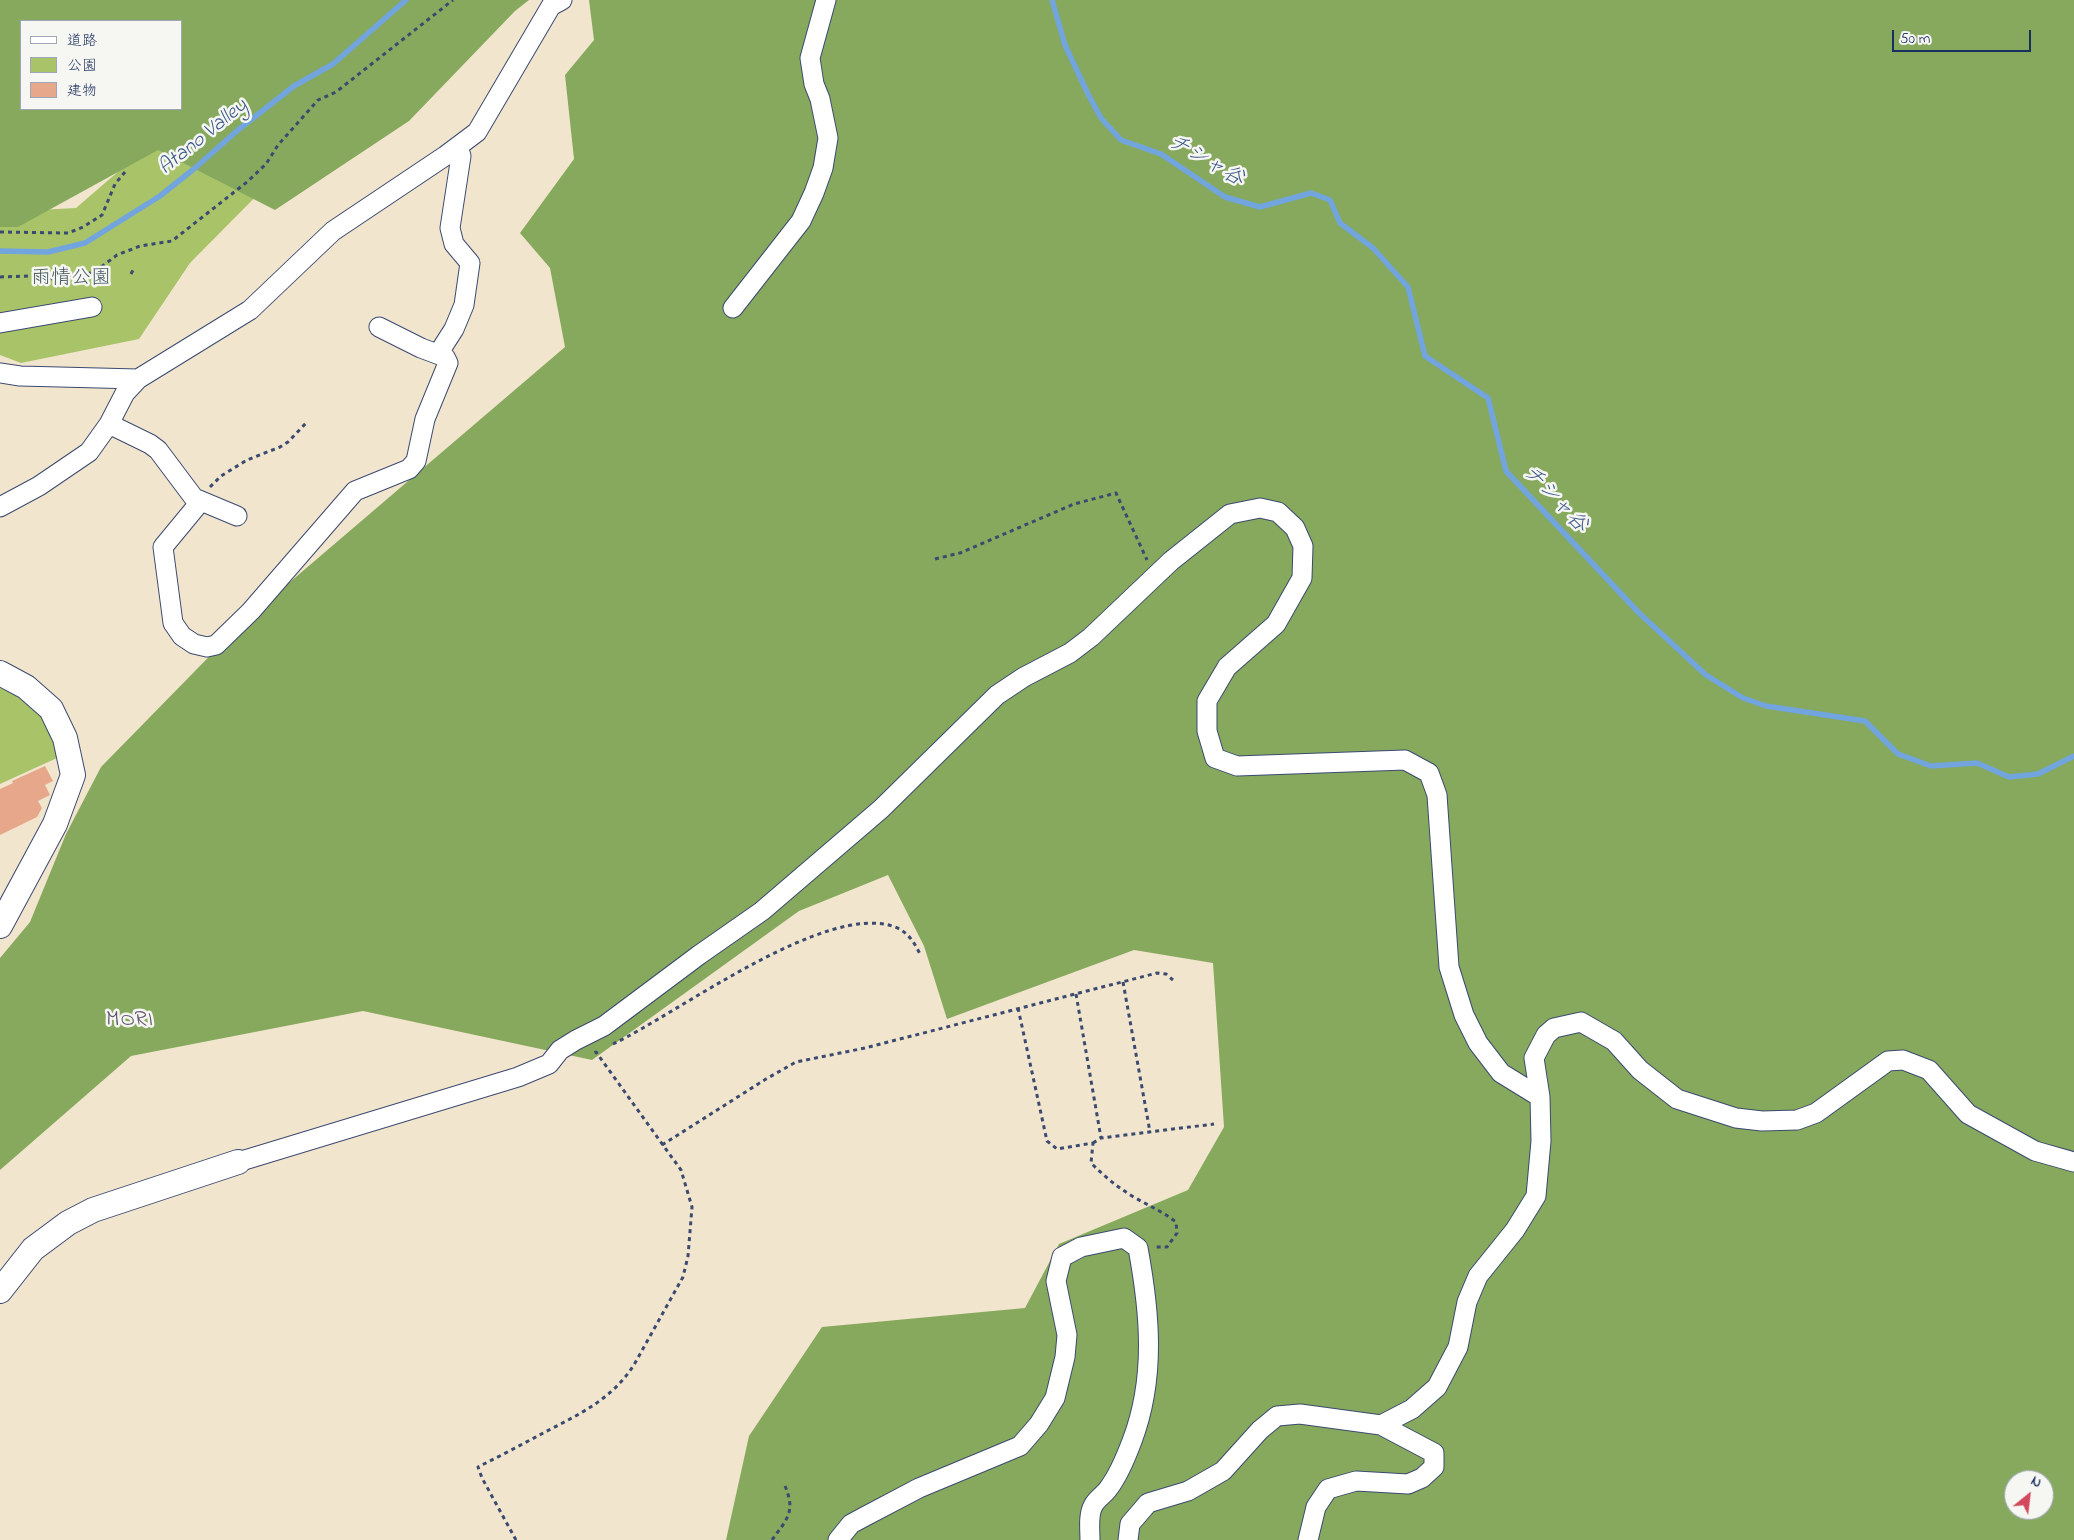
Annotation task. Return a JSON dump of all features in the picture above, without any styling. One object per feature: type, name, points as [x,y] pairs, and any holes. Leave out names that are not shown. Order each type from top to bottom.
[{"type":"street","points":[[0,507],[39,486],[89,452],[109,424],[125,392],[138,379],[250,310],[333,231],[458,147],[477,132],[551,6],[562,0]]},
{"type":"street","points":[[734,308],[801,221],[814,193],[822,168],[828,138],[820,99],[814,84],[810,58],[826,0]]},
{"type":"street","points":[[438,354],[454,329],[464,305],[470,263],[454,244],[450,228],[461,156],[458,147]]},
{"type":"street","points":[[0,323],[92,307]]},
{"type":"street","points":[[199,500],[196,507],[164,546],[173,623],[182,636],[194,644],[207,647],[216,644],[251,611],[355,491],[409,469],[416,461],[425,419],[448,364],[445,357],[421,348],[379,327]]},
{"type":"street","points":[[0,374],[138,379]]},
{"type":"street","points":[[109,424],[150,444],[158,450],[194,498],[238,516]]},
{"type":"street","points":[[0,1291],[33,1249],[68,1223],[94,1210],[238,1162],[518,1077],[549,1064],[560,1050],[604,1026],[762,911],[881,809],[998,696],[1024,676],[1070,653],[1091,637],[1155,576],[1230,514],[1260,508],[1278,512],[1295,528],[1303,546],[1302,578],[1276,624],[1226,667],[1207,701],[1207,731],[1216,758],[1237,766],[1405,760],[1429,773],[1437,795],[1449,967],[1464,1015],[1478,1043],[1501,1073],[1540,1097]]},
{"type":"street","points":[[0,673],[26,687],[50,709],[65,738],[73,775],[55,824],[0,926]]},
{"type":"street","points":[[1381,1425],[1412,1409],[1436,1386],[1458,1347],[1467,1302],[1478,1276],[1515,1230],[1536,1196],[1541,1141],[1540,1097],[1534,1058],[1546,1035],[1554,1028],[1581,1022],[1614,1040],[1640,1070],[1677,1099],[1736,1118],[1762,1121],[1797,1120],[1816,1113],[1888,1061],[1903,1060],[1929,1070],[1968,1114],[2035,1151],[2074,1162]]},
{"type":"street","points":[[838,1540],[851,1524],[919,1488],[1020,1446],[1039,1424],[1055,1398],[1065,1357],[1067,1335],[1056,1281],[1062,1257],[1081,1247],[1124,1238],[1138,1248],[1145,1283],[1148,1361],[1144,1405],[1120,1470],[1108,1489],[1093,1506],[1090,1516],[1090,1540]]},
{"type":"street","points":[[1128,1540],[1130,1524],[1148,1503],[1188,1491],[1223,1471],[1260,1430],[1277,1416],[1300,1414],[1381,1425],[1434,1452],[1434,1467],[1422,1478],[1408,1484],[1356,1481],[1328,1489],[1316,1507],[1308,1540]]},
{"type":"path","points":[[0,277],[28,276],[55,279],[80,277],[97,270],[118,254],[140,246],[172,241],[247,182],[266,164],[278,145],[318,100],[336,92],[453,0]]},
{"type":"path","points":[[0,232],[68,233],[83,227],[102,215],[115,184],[125,172]]},
{"type":"path","points":[[131,274],[133,270]]},
{"type":"path","points":[[199,500],[221,476],[247,460],[280,448],[307,422]]},
{"type":"path","points":[[935,559],[960,553],[1074,504],[1116,493],[1155,576]]},
{"type":"path","points":[[588,1054],[623,1040],[766,956],[832,930],[853,925],[869,924],[895,927],[910,936],[920,954]]},
{"type":"path","points":[[662,1145],[796,1062],[865,1048],[1157,973],[1166,974],[1173,980]]},
{"type":"path","points":[[1123,982],[1150,1132]]},
{"type":"path","points":[[1076,994],[1101,1138]]},
{"type":"path","points":[[1018,1008],[1047,1141],[1057,1148],[1093,1143],[1101,1138],[1214,1124]]},
{"type":"path","points":[[516,1540],[482,1478],[478,1467],[590,1408],[612,1392],[627,1376],[635,1363],[683,1277],[688,1256],[692,1207],[681,1170],[596,1052]]},
{"type":"path","points":[[1093,1143],[1091,1163],[1108,1180],[1134,1197],[1164,1212],[1176,1222],[1177,1233],[1167,1247],[1138,1248]]},
{"type":"path","points":[[772,1540],[790,1514],[789,1497],[785,1486]]},
{"type":"green space","points":[[0,0],[529,0],[515,11],[409,121],[275,210],[158,150],[18,227],[0,227]]},
{"type":"green space","points":[[589,0],[2074,0],[2074,1540],[726,1540],[749,1436],[822,1327],[1025,1308],[1059,1244],[1188,1190],[1224,1127],[1213,963],[1134,950],[947,1019],[924,946],[888,875],[799,911],[592,1060],[363,1011],[131,1056],[0,1170],[0,958],[30,922],[66,834],[101,767],[242,623],[565,347],[550,268],[520,233],[574,159],[565,75],[594,40]]},
{"type":"green space","name":"雨情公園","points":[[192,108],[287,165],[190,263],[139,339],[21,363],[0,355],[0,212],[76,208]]},
{"type":"green space","points":[[0,683],[23,698],[44,719],[49,726],[54,740],[57,758],[0,784]]},
{"type":"building","points":[[45,766],[53,781],[45,785],[50,795],[38,801],[42,808],[37,817],[0,835],[0,789],[13,783],[12,781]]},
{"type":"waterway","name":"Atano Valley","points":[[0,251],[48,252],[85,243],[160,196],[238,130],[294,86],[333,64],[406,0]]},
{"type":"waterway","name":"チシャ谷","points":[[1052,0],[1065,45],[1088,94],[1101,118],[1121,140],[1161,154],[1225,197],[1260,207],[1311,193],[1330,200],[1340,223],[1373,248],[1408,287],[1425,356],[1488,398],[1506,471],[1639,613],[1706,675],[1743,698],[1766,706],[1865,721],[1898,754],[1931,766],[1977,763],[2009,777],[2038,774],[2074,756]]},
{"type":"district","name":"MORI","points":[[130,1021]]}]
